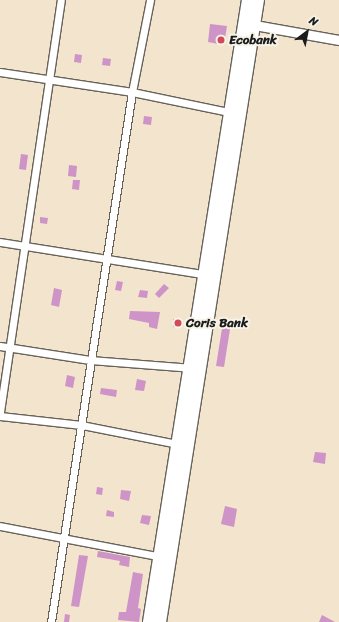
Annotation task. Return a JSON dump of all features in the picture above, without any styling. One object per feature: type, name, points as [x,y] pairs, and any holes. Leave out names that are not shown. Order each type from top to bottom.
[{"type":"highway","points":[[248,0],[250,24]]},
{"type":"highway","points":[[149,622],[165,557],[250,24],[258,0]]},
{"type":"highway","points":[[160,622],[176,444],[195,368],[203,274],[236,114]]},
{"type":"street","points":[[0,412],[61,0]]},
{"type":"street","points":[[51,622],[66,537],[90,360],[132,92],[150,0]]},
{"type":"street","points":[[250,24],[339,40]]},
{"type":"street","points":[[0,72],[132,92],[236,114]]},
{"type":"street","points":[[0,242],[203,274]]},
{"type":"street","points":[[0,346],[90,360],[195,368]]},
{"type":"street","points":[[0,416],[82,425],[176,444]]},
{"type":"street","points":[[0,526],[66,537],[165,557]]},
{"type":"building","points":[[210,24],[227,26],[224,45],[208,42]]},
{"type":"building","points":[[75,54],[82,55],[81,63],[74,62]]},
{"type":"building","points":[[103,58],[111,59],[110,66],[102,65]]},
{"type":"building","points":[[144,116],[152,117],[151,125],[143,124]]},
{"type":"building","points":[[21,154],[28,155],[26,170],[19,169]]},
{"type":"building","points":[[69,165],[77,166],[76,177],[68,176]]},
{"type":"building","points":[[73,180],[80,180],[79,190],[72,189]]},
{"type":"building","points":[[40,217],[48,218],[47,224],[40,223]]},
{"type":"building","points":[[117,281],[123,282],[121,291],[115,290]]},
{"type":"building","points":[[164,284],[169,288],[159,298],[155,294]]},
{"type":"building","points":[[54,288],[62,290],[59,307],[51,305]]},
{"type":"building","points":[[140,290],[148,291],[147,298],[138,297]]},
{"type":"building","points":[[130,311],[160,312],[157,329],[149,327],[149,323],[129,319]]},
{"type":"building","points":[[173,319],[181,320],[180,328],[173,327]]},
{"type":"building","points":[[223,322],[231,323],[224,367],[216,366]]},
{"type":"building","points":[[67,375],[75,377],[73,388],[65,386]]},
{"type":"building","points":[[137,379],[146,381],[144,391],[135,390]]},
{"type":"building","points":[[101,388],[117,390],[116,397],[100,394]]},
{"type":"building","points":[[315,452],[326,453],[325,464],[313,462]]},
{"type":"building","points":[[97,487],[103,488],[102,495],[96,494]]},
{"type":"building","points":[[121,490],[131,491],[129,501],[120,499]]},
{"type":"building","points":[[225,506],[237,509],[234,527],[221,524]]},
{"type":"building","points":[[107,510],[114,512],[114,517],[106,516]]},
{"type":"building","points":[[142,515],[151,516],[149,525],[140,523]]},
{"type":"building","points":[[98,551],[130,557],[129,567],[119,565],[120,561],[97,557]]},
{"type":"building","points":[[79,555],[88,556],[79,607],[71,606]]},
{"type":"building","points":[[133,572],[143,574],[138,608],[141,609],[139,622],[118,620],[119,612],[126,612]]},
{"type":"building","points":[[65,614],[70,615],[69,622],[64,622]]},
{"type":"building","points":[[322,615],[335,622],[319,622]]},
{"type":"place","name":"Ecobank","points":[[221,40]]},
{"type":"place","name":"Coris Bank","points":[[178,323]]}]
